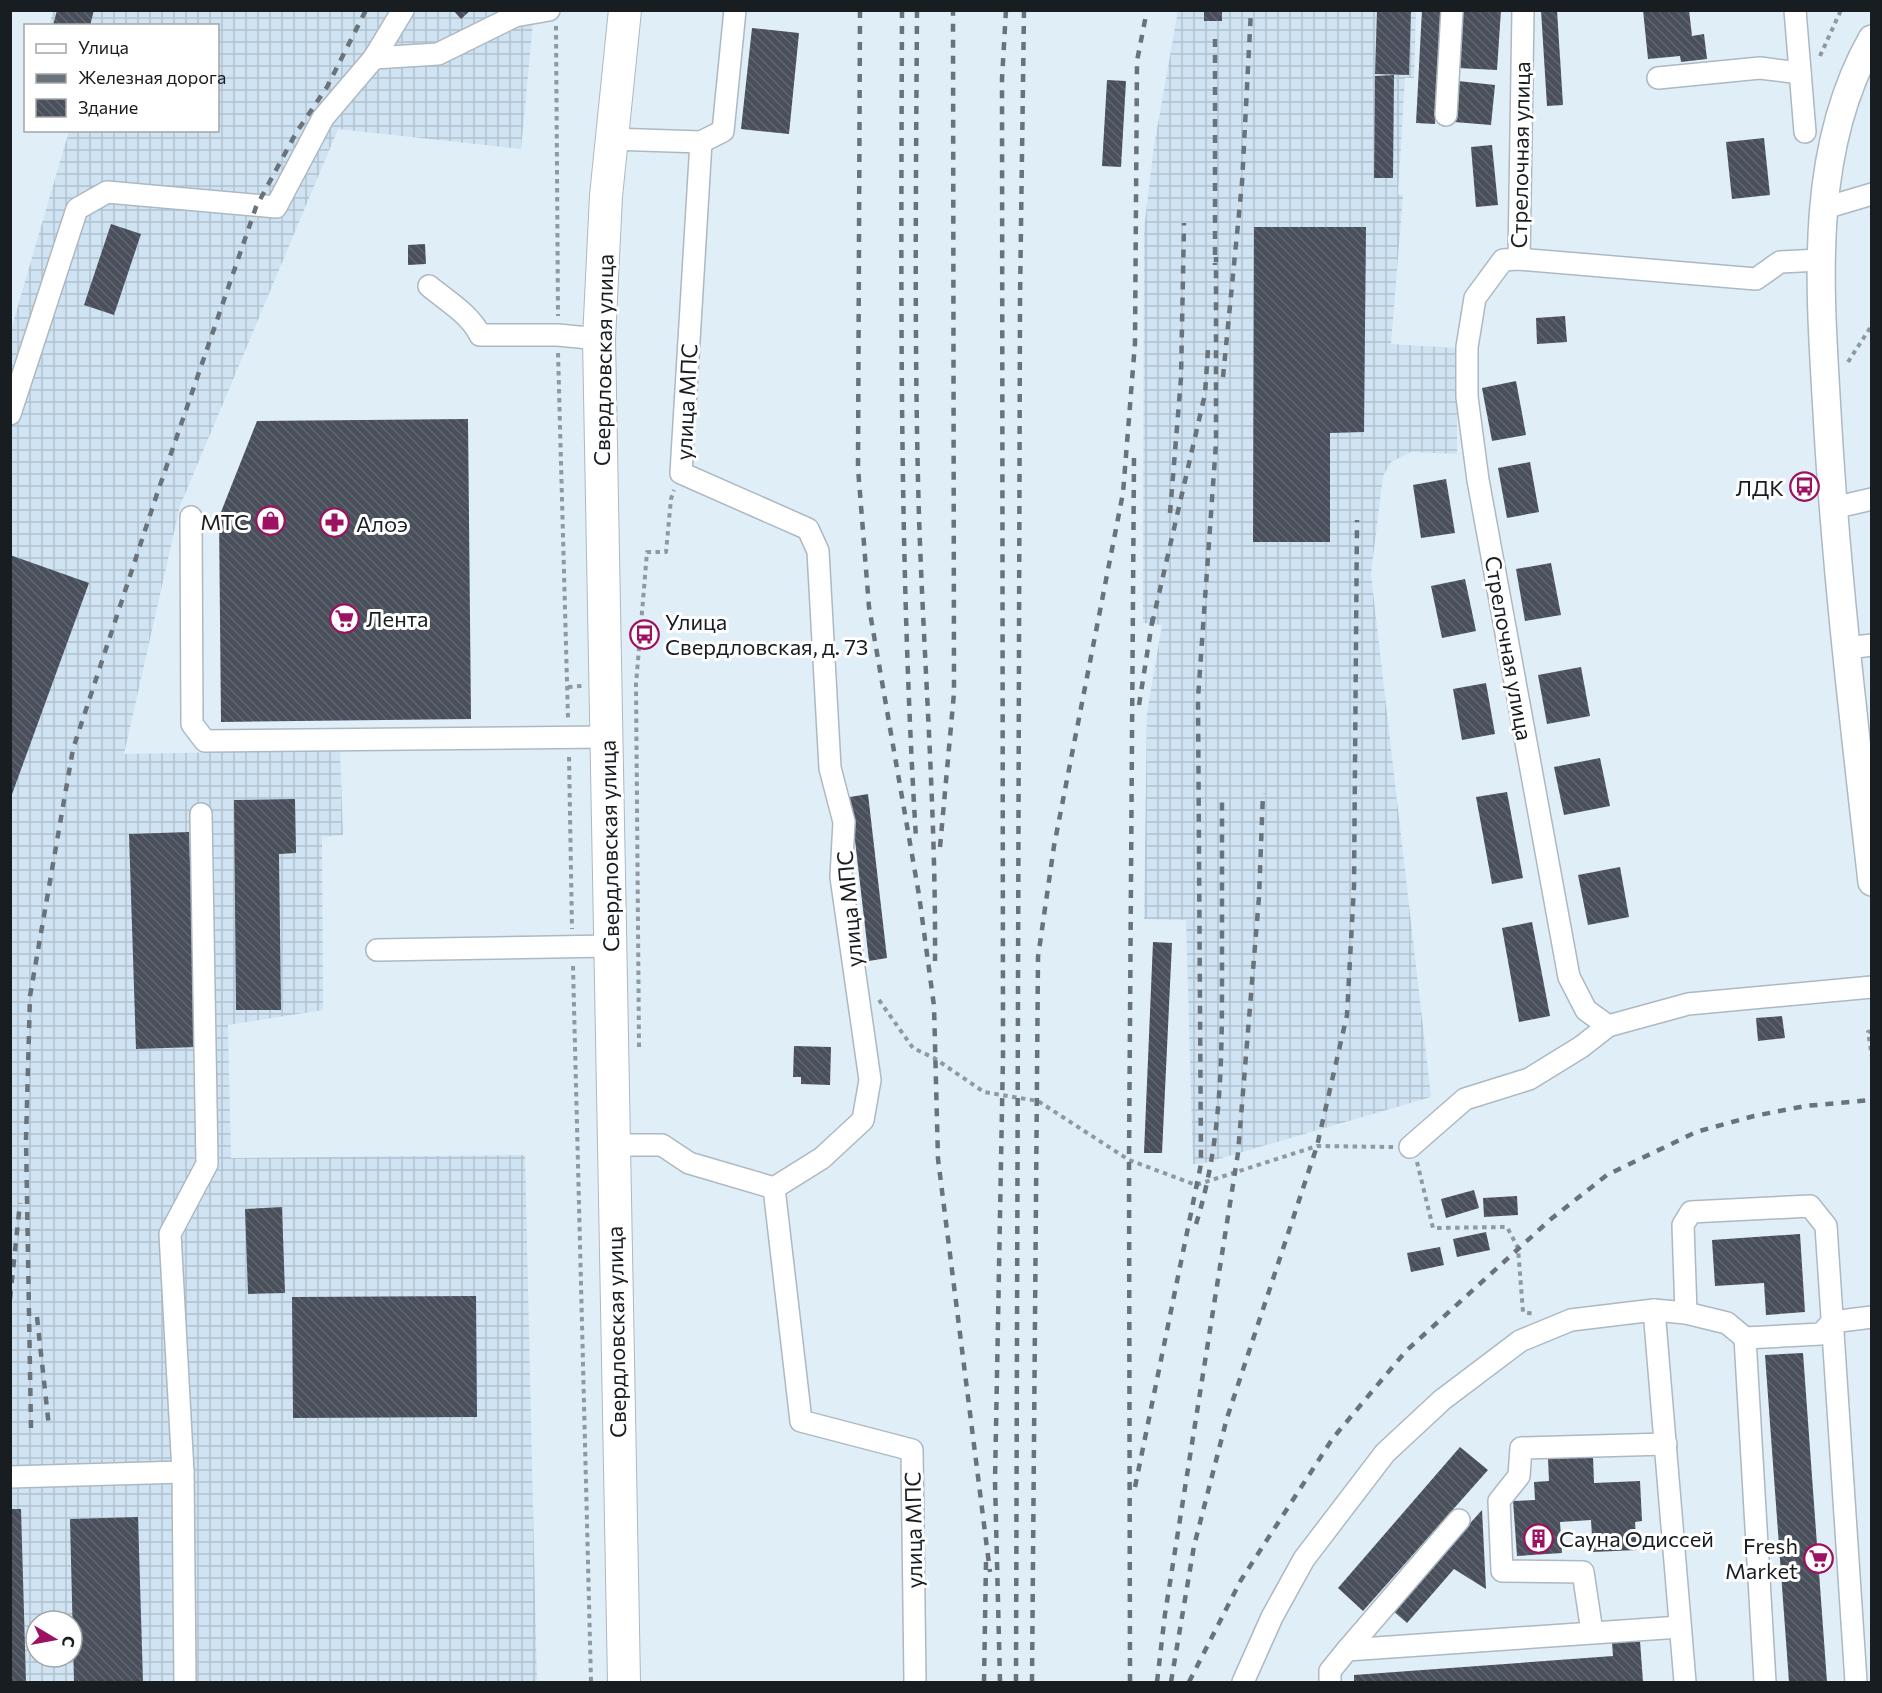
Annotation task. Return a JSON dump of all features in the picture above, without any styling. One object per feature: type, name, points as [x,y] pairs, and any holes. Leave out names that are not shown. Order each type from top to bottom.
[{"type":"highway","name":"Свердловская улица","points":[[624,1683],[612,1144],[599,339],[611,139],[625,10]]},
{"type":"main road","points":[[1872,39],[1844,99],[1832,147],[1820,260],[1833,508],[1859,647],[1872,882]]},
{"type":"street","points":[[10,414],[77,209],[107,192],[276,207],[323,118],[374,58],[403,10]]},
{"type":"street","points":[[611,139],[701,142],[723,131],[735,10]]},
{"type":"street","points":[[1446,115],[1452,10]]},
{"type":"street","name":"Стрелочная улица","points":[[1522,10],[1519,259],[1503,260],[1475,298],[1467,347],[1467,397],[1478,480],[1569,977],[1586,1010],[1608,1026]]},
{"type":"street","points":[[1795,10],[1805,132]]},
{"type":"street","points":[[374,58],[438,54],[515,16],[553,16]]},
{"type":"street","points":[[1658,78],[1761,68],[1800,73]]},
{"type":"street","name":"улица МПС","points":[[701,142],[681,473],[807,529],[818,551],[830,768],[844,822],[842,876],[854,978],[870,1080],[863,1120],[822,1158],[774,1188],[801,1421],[912,1450],[915,1683]]},
{"type":"street","points":[[1825,208],[1872,195]]},
{"type":"street","points":[[1519,259],[1756,279],[1780,262],[1820,260]]},
{"type":"street","points":[[429,286],[466,315],[475,325],[480,336],[558,335],[599,339]]},
{"type":"street","points":[[1833,508],[1872,499]]},
{"type":"street","points":[[191,517],[192,724],[205,741],[607,737]]},
{"type":"street","points":[[185,1683],[183,1472],[170,1234],[207,1164],[201,814]]},
{"type":"street","points":[[377,950],[610,946]]},
{"type":"street","points":[[1410,1147],[1465,1099],[1529,1079],[1581,1047],[1608,1026],[1688,1004],[1872,987]]},
{"type":"street","points":[[612,1144],[662,1145],[690,1163],[774,1188]]},
{"type":"street","points":[[1686,1313],[1683,1226],[1691,1212],[1810,1206],[1826,1226],[1856,1683]]},
{"type":"street","points":[[1654,1310],[1685,1683]]},
{"type":"street","points":[[1244,1683],[1272,1617],[1304,1559],[1385,1453],[1442,1400],[1520,1341],[1571,1320],[1654,1310],[1686,1313],[1727,1323],[1745,1338],[1821,1334],[1832,1322],[1872,1317]]},
{"type":"street","points":[[1745,1338],[1765,1683]]},
{"type":"street","points":[[1592,1632],[1583,1572],[1502,1571],[1499,1501],[1519,1476],[1521,1448],[1666,1444]]},
{"type":"street","points":[[10,1477],[183,1472]]},
{"type":"street","points":[[1330,1683],[1330,1671],[1459,1520]]},
{"type":"street","points":[[1347,1650],[1680,1627]]},
{"type":"path","points":[[553,16],[568,721]]},
{"type":"path","points":[[646,569],[647,552],[666,552],[670,499],[681,473]]},
{"type":"path","points":[[568,687],[582,686]]},
{"type":"path","points":[[569,752],[591,1683]]},
{"type":"path","points":[[854,978],[879,1000],[913,1048],[934,1058],[984,1092],[1038,1101],[1129,1160],[1196,1185],[1317,1146],[1410,1147],[1422,1174],[1432,1228],[1507,1227],[1518,1248],[1523,1312],[1571,1320]]},
{"type":"path","points":[[1872,1031],[1868,1032],[1872,1057]]},
{"type":"shaded area","points":[[53,11],[534,11],[521,149],[338,129],[180,506],[124,754],[340,750],[343,835],[322,837],[323,1010],[228,1025],[231,1158],[525,1155],[537,1682],[11,1682],[10,333],[69,132],[219,132],[219,24],[49,24]]},
{"type":"shaded area","points":[[1178,11],[1416,11],[1414,78],[1405,78],[1398,194],[1403,195],[1391,344],[1457,348],[1457,454],[1411,452],[1391,462],[1383,476],[1371,574],[1431,1097],[1201,1164],[1193,1164],[1186,920],[1144,919],[1147,713],[1162,625],[1143,623],[1144,229],[1154,146]]},
{"type":"building","points":[[57,10],[94,10],[90,24],[54,24]]},
{"type":"building","points":[[453,10],[471,10],[461,19]]},
{"type":"building","points":[[1204,10],[1222,10],[1222,21],[1204,21]]},
{"type":"building","points":[[1377,10],[1411,10],[1409,75],[1375,74]]},
{"type":"building","points":[[1422,10],[1441,10],[1435,124],[1416,123]]},
{"type":"building","points":[[1461,10],[1501,10],[1497,70],[1457,68]]},
{"type":"building","points":[[1541,10],[1557,10],[1563,105],[1547,106]]},
{"type":"building","points":[[1643,10],[1689,10],[1692,36],[1704,34],[1707,59],[1681,62],[1680,56],[1648,59]]},
{"type":"building","points":[[752,28],[799,33],[789,134],[741,129]]},
{"type":"building","points":[[1394,75],[1393,178],[1374,178],[1375,76]]},
{"type":"building","points":[[1107,80],[1126,81],[1121,167],[1102,166]]},
{"type":"building","points":[[1458,81],[1495,85],[1491,125],[1454,122]]},
{"type":"building","points":[[1764,138],[1770,195],[1732,199],[1726,142]]},
{"type":"building","points":[[1492,145],[1498,205],[1476,207],[1471,147]]},
{"type":"building","points":[[111,224],[141,234],[114,315],[84,305]]},
{"type":"building","points":[[1254,227],[1366,227],[1364,432],[1330,433],[1330,542],[1253,542]]},
{"type":"building","points":[[425,244],[426,264],[408,265],[408,245]]},
{"type":"building","points":[[1565,316],[1567,342],[1537,344],[1536,318]]},
{"type":"building","points":[[1516,381],[1526,435],[1492,441],[1482,388]]},
{"type":"building","name":"Лента","points":[[468,419],[471,719],[221,722],[219,517],[257,421]]},
{"type":"building","points":[[1530,462],[1539,512],[1507,518],[1498,468]]},
{"type":"building","points":[[1446,479],[1455,533],[1421,538],[1413,485]]},
{"type":"building","points":[[10,555],[89,583],[11,797],[10,797]]},
{"type":"building","points":[[1551,563],[1561,615],[1525,621],[1516,569]]},
{"type":"building","points":[[1465,579],[1476,631],[1442,638],[1431,586]]},
{"type":"building","points":[[1581,667],[1590,716],[1547,724],[1538,675]]},
{"type":"building","points":[[1486,683],[1495,734],[1462,740],[1453,689]]},
{"type":"building","points":[[1600,758],[1610,806],[1564,815],[1554,767]]},
{"type":"building","points":[[1507,792],[1523,878],[1492,884],[1476,797]]},
{"type":"building","points":[[868,794],[887,958],[869,961],[850,797]]},
{"type":"building","points":[[295,799],[296,853],[279,854],[281,1010],[236,1010],[234,800]]},
{"type":"building","points":[[189,832],[196,1047],[136,1049],[129,834]]},
{"type":"building","points":[[1620,867],[1629,917],[1588,925],[1578,875]]},
{"type":"building","points":[[1532,922],[1550,1016],[1519,1022],[1502,928]]},
{"type":"building","points":[[1153,942],[1172,943],[1162,1153],[1144,1153]]},
{"type":"building","points":[[1782,1016],[1785,1038],[1758,1041],[1756,1018]]},
{"type":"building","points":[[794,1046],[831,1047],[830,1085],[801,1084],[801,1077],[793,1077]]},
{"type":"building","points":[[1474,1190],[1479,1208],[1446,1218],[1441,1199]]},
{"type":"building","points":[[1517,1196],[1518,1215],[1484,1217],[1483,1198]]},
{"type":"building","points":[[282,1207],[285,1293],[248,1294],[245,1209]]},
{"type":"building","points":[[1486,1232],[1490,1250],[1457,1257],[1453,1239]]},
{"type":"building","points":[[1800,1234],[1805,1312],[1766,1315],[1764,1283],[1715,1286],[1712,1240]]},
{"type":"building","points":[[1440,1247],[1444,1265],[1411,1272],[1407,1253]]},
{"type":"building","points":[[476,1296],[477,1417],[293,1418],[292,1297]]},
{"type":"building","points":[[1803,1353],[1827,1682],[1789,1682],[1765,1355]]},
{"type":"building","points":[[1460,1447],[1488,1470],[1363,1611],[1338,1588]]},
{"type":"building","points":[[1593,1456],[1594,1483],[1640,1481],[1642,1521],[1635,1522],[1637,1550],[1593,1552],[1591,1520],[1560,1522],[1562,1553],[1517,1556],[1513,1501],[1535,1500],[1534,1482],[1549,1481],[1548,1459]]},
{"type":"building","points":[[10,1509],[21,1509],[26,1682],[10,1682]]},
{"type":"building","points":[[1482,1510],[1486,1589],[1454,1569],[1407,1623],[1392,1610]]},
{"type":"building","points":[[138,1517],[143,1682],[74,1682],[74,1669],[84,1669],[84,1609],[72,1609],[70,1519]]},
{"type":"building","points":[[1640,1641],[1643,1682],[1354,1682],[1354,1675],[1613,1656],[1612,1643]]},
{"type":"railway","points":[[31,1428],[26,1140],[30,996],[73,749],[156,497],[256,207],[296,133],[327,87],[366,10]]},
{"type":"railway","points":[[860,10],[858,468],[869,607],[919,895],[934,1006],[938,1159],[990,1572]]},
{"type":"railway","points":[[902,10],[904,528],[910,735],[916,838]]},
{"type":"railway","points":[[917,10],[917,454],[934,850],[935,961]]},
{"type":"railway","points":[[940,847],[954,693],[953,10]]},
{"type":"railway","points":[[1000,1682],[995,1481],[1003,1056],[1002,79],[1006,10]]},
{"type":"railway","points":[[1016,1682],[1020,299],[1024,10]]},
{"type":"railway","points":[[1032,1682],[1038,957],[1054,846],[1123,493],[1135,343],[1137,61],[1147,10]]},
{"type":"railway","points":[[1223,377],[1242,183],[1251,10]]},
{"type":"railway","points":[[1215,39],[1215,265]]},
{"type":"railway","points":[[1170,513],[1181,378],[1184,223]]},
{"type":"railway","points":[[1135,1487],[1201,1164],[1198,698],[1216,443],[1216,257]]},
{"type":"railway","points":[[1152,624],[1205,394],[1208,349]]},
{"type":"railway","points":[[1130,1682],[1129,1160],[1134,456]]},
{"type":"railway","points":[[1171,1682],[1194,1546],[1227,1418],[1317,1146],[1347,1015],[1354,886],[1357,520]]},
{"type":"railway","points":[[1139,705],[1153,616]]},
{"type":"railway","points":[[1157,1682],[1165,1614],[1238,1153],[1259,897],[1263,793]]},
{"type":"railway","points":[[1196,1224],[1205,1193],[1216,1131],[1221,1067],[1222,798]]},
{"type":"railway","points":[[1189,1682],[1241,1580],[1333,1438],[1406,1351],[1551,1219],[1607,1175],[1696,1132],[1754,1116],[1805,1106],[1872,1100]]},
{"type":"railway","points":[[10,1299],[20,1203]]},
{"type":"railway","points":[[37,1317],[49,1427]]},
{"type":"railway","points":[[984,1682],[986,1562]]},
{"type":"place","name":"ЛДК","points":[[1805,487]]},
{"type":"place","name":"МТС","points":[[270,521]]},
{"type":"place","name":"Алоэ","points":[[335,523]]},
{"type":"place","name":"Лента","points":[[345,618]]},
{"type":"place","name":"Улица Свердловская, д. 73","points":[[644,634]]},
{"type":"place","name":"Сауна Одиссей","points":[[1538,1538]]},
{"type":"place","name":"Fresh Market","points":[[1819,1558]]}]
